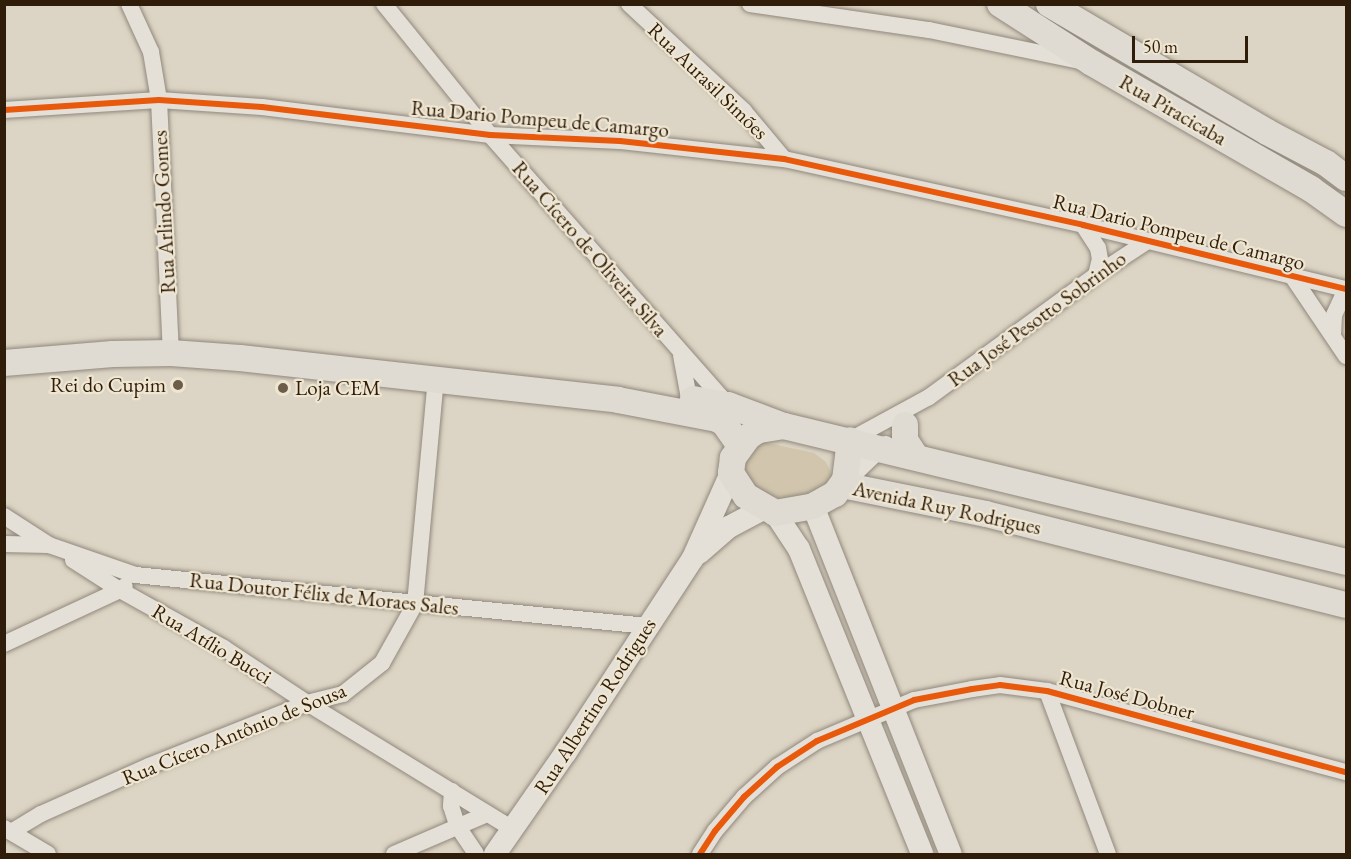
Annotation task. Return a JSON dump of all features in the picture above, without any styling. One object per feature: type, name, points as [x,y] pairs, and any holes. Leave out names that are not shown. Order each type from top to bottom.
[{"type":"main road","name":"Rua Piracicaba","points":[[1000,4],[1092,63],[1311,189],[1347,214]]},
{"type":"main road","name":"Rua Piracicaba","points":[[1049,4],[1267,132],[1340,168]]},
{"type":"main road","name":"Avenida Ruy Rodrigues","points":[[4,363],[113,354],[171,353],[436,379],[618,400],[717,418],[724,423],[740,446]]},
{"type":"main road","name":"Avenida Ruy Rodrigues","points":[[618,400],[654,396],[689,398],[728,405],[784,426],[850,440],[1347,562]]},
{"type":"main road","points":[[905,425],[904,440],[916,457]]},
{"type":"main road","points":[[784,426],[758,430],[740,446],[734,458],[731,473],[739,489],[769,511],[799,549],[869,718],[922,855]]},
{"type":"main road","points":[[842,486],[848,470],[850,440]]},
{"type":"main road","name":"Rua Albertino Rodrigues","points":[[495,855],[566,752],[693,558],[731,473]]},
{"type":"main road","name":"Avenida Ruy Rodrigues","points":[[769,511],[813,506],[827,500],[842,486],[986,514],[1347,606]]},
{"type":"main road","points":[[813,506],[951,855]]},
{"type":"main road","name":"Rua Albertino Rodrigues","points":[[693,558],[729,527],[769,511]]},
{"type":"street","name":"Rua Arlindo Gomes","points":[[129,4],[151,52],[159,100],[171,353]]},
{"type":"street","name":"Rua Cícero de Oliveira Silva","points":[[384,4],[490,135],[728,405]]},
{"type":"street","name":"Rua Aurasil Simões","points":[[628,4],[744,111],[784,159]]},
{"type":"street","points":[[750,4],[929,30],[1092,63]]},
{"type":"street","points":[[1012,46],[1025,21]]},
{"type":"street","name":"Rua Dario Pompeu de Camargo","points":[[4,110],[159,100],[262,107],[490,135],[620,141],[784,159],[1083,225],[1294,279],[1346,289]]},
{"type":"street","points":[[1083,225],[1098,248],[1100,259],[1096,275]]},
{"type":"street","name":"Rua José Pesotto Sobrinho","points":[[850,440],[929,397],[1096,275],[1146,242]]},
{"type":"street","points":[[1294,279],[1347,356]]},
{"type":"street","points":[[1333,335],[1334,315],[1346,289]]},
{"type":"street","name":"Rua Cícero de Oliveira Silva","points":[[681,354],[689,398]]},
{"type":"street","name":"Rua Cícero Antônio de Sousa","points":[[8,830],[149,766],[307,703],[343,694],[374,671],[388,654],[415,604],[436,379]]},
{"type":"street","name":"Rua José Pesotto Sobrinho","points":[[842,486],[882,449],[929,397]]},
{"type":"street","name":"Rua Atílio Bucci","points":[[4,516],[120,590],[224,648],[307,703],[513,829]]},
{"type":"street","name":"Rua Doutor Félix de Moraes Sales","points":[[4,544],[49,545],[135,574],[648,626]]},
{"type":"street","points":[[4,644],[120,590],[135,574]]},
{"type":"street","name":"Rua José Dobner","points":[[700,855],[715,831],[744,797],[777,767],[818,741],[869,718],[942,693],[1000,686],[1047,691],[1347,772]]},
{"type":"street","points":[[1047,691],[1108,855]]},
{"type":"street","points":[[452,791],[451,806],[458,827],[476,855]]},
{"type":"street","points":[[394,855],[487,814]]},
{"type":"street","points":[[8,830],[48,855]]},
{"type":"shaded area","points":[[763,442],[814,453],[826,462],[832,476],[826,493],[781,499],[750,488],[742,476],[749,449]]},
{"type":"cycle path","points":[[4,110],[159,100],[262,107],[490,135],[620,141],[784,159],[1083,225],[1346,289]]},
{"type":"cycle path","points":[[700,854],[715,831],[744,797],[777,767],[817,741],[914,700],[1000,685],[1047,691],[1346,772]]},
{"type":"place","name":"Rei do Cupim","points":[[178,385]]},
{"type":"place","name":"Loja CEM","points":[[283,388]]}]
